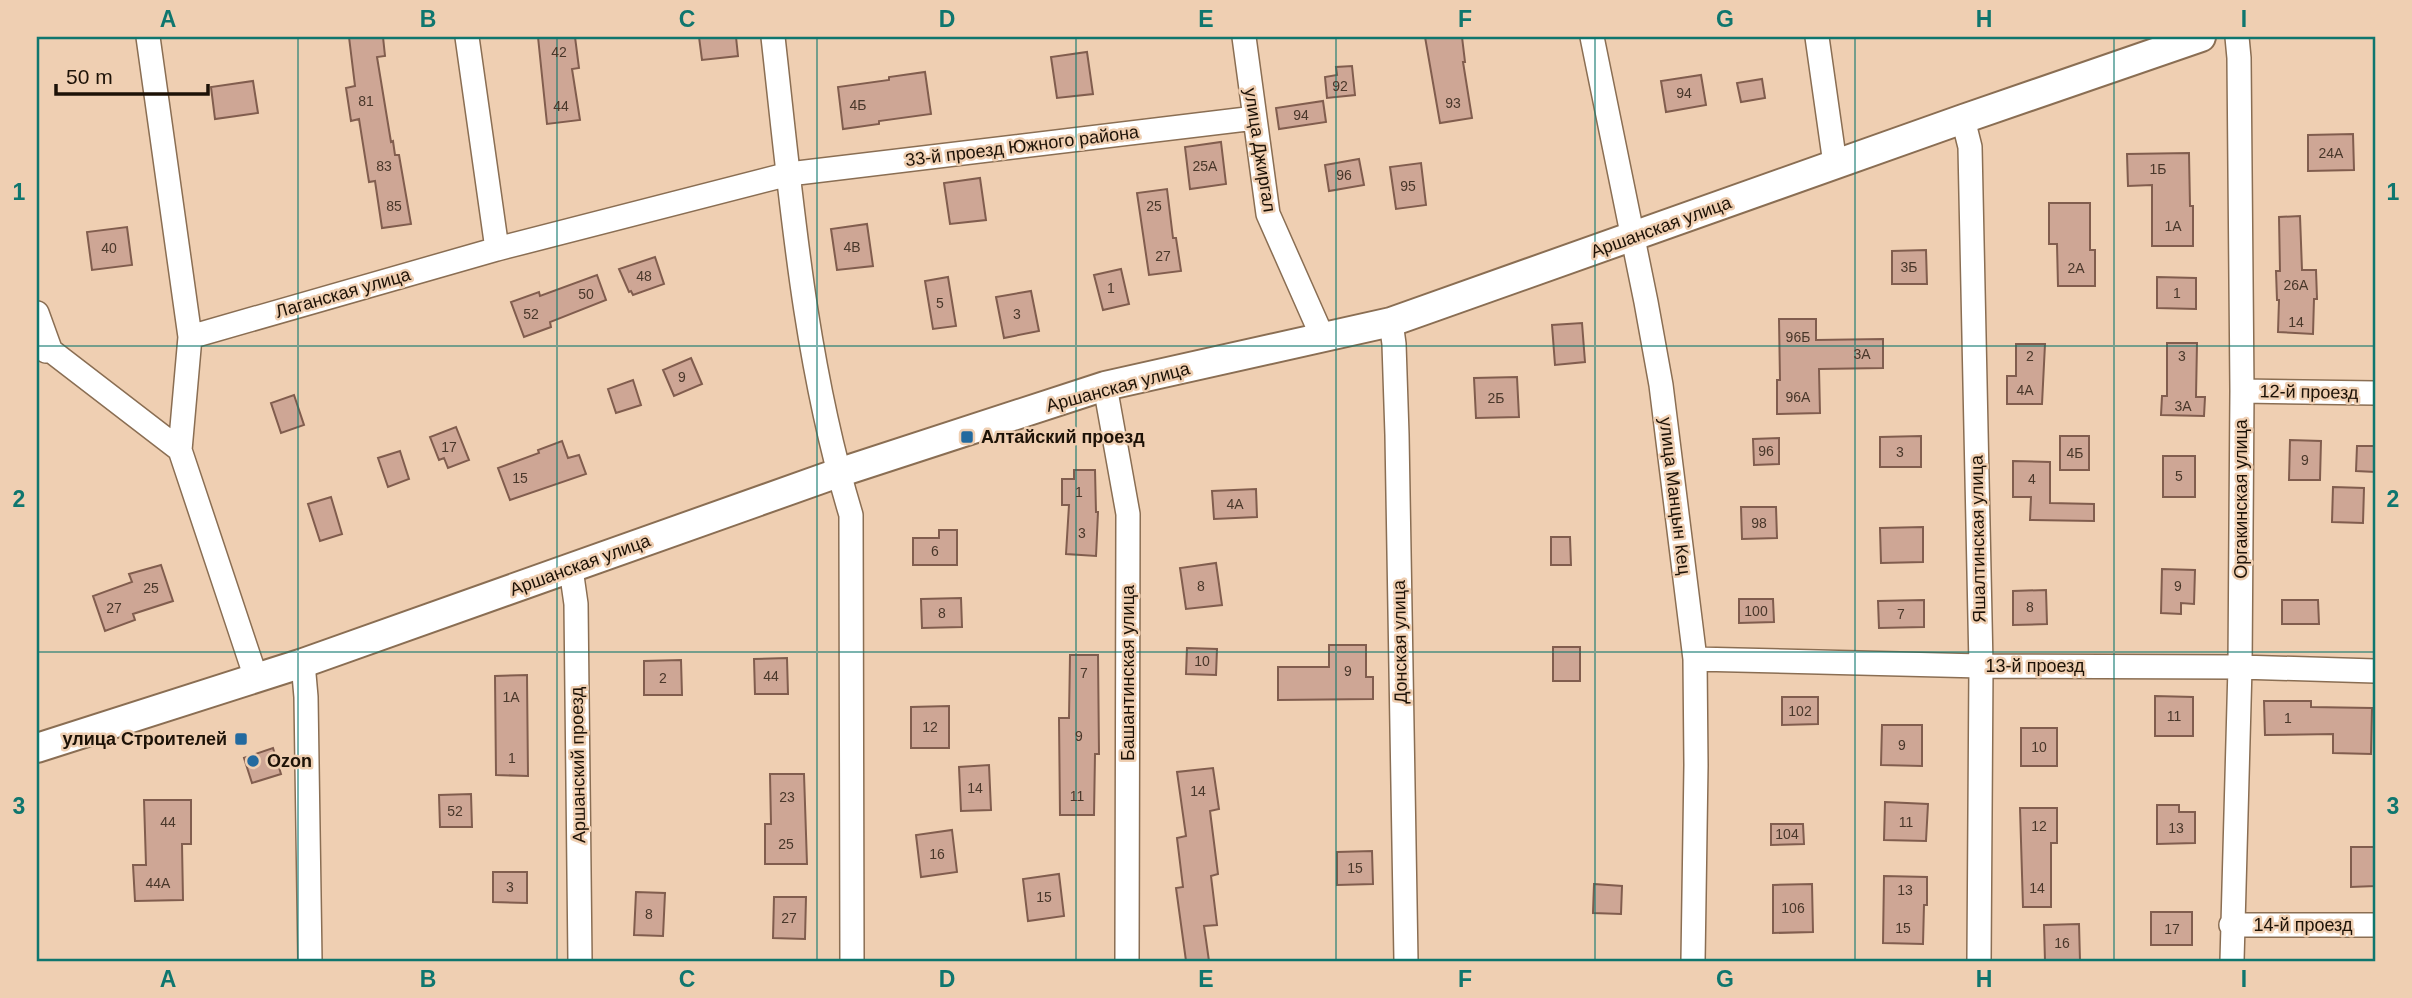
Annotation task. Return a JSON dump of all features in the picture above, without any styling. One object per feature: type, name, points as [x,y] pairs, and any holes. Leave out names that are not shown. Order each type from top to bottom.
[{"type":"street","points":[[148,37],[190,337],[180,450],[256,678]]},
{"type":"street","points":[[467,37],[497,248]]},
{"type":"street","points":[[773,37],[804,308],[838,473],[851,515],[852,961]]},
{"type":"street","name":"улица Джиргал","points":[[1244,37],[1268,214],[1322,336]]},
{"type":"street","name":"улица Манцын Кец","points":[[1592,37],[1647,302],[1661,385],[1695,659],[1693,961]]},
{"type":"street","points":[[1817,37],[1835,164]]},
{"type":"street","name":"Аршанская улица","points":[[37,748],[303,663],[838,473],[1105,386],[1391,322],[2201,37]]},
{"type":"street","name":"Оргакинская улица","points":[[2232,961],[2240,667],[2242,391],[2237,37]]},
{"type":"street","name":"33-й проезд Южного района","points":[[789,174],[1255,118]]},
{"type":"street","name":"Яшалтинская улица","points":[[1964,119],[1970,147],[1981,666],[1979,961]]},
{"type":"street","name":"Лаганская улица","points":[[190,337],[497,248],[789,174]]},
{"type":"street","points":[[37,313],[41,348],[180,450]]},
{"type":"street","name":"Донская улица","points":[[1391,322],[1397,449],[1406,961]]},
{"type":"street","name":"Башантинская улица","points":[[1105,386],[1128,514],[1127,961]]},
{"type":"street","name":"12-й проезд","points":[[2242,391],[2375,393]]},
{"type":"street","name":"Аршанский проезд","points":[[570,569],[576,604],[580,961]]},
{"type":"street","name":"13-й проезд","points":[[1695,659],[2375,671]]},
{"type":"street","points":[[303,663],[310,961]]},
{"type":"street","name":"14-й проезд","points":[[2231,925],[2375,925]]},
{"type":"building","points":[[349,37],[383,37],[385,56],[377,57],[391,142],[393,141],[395,155],[399,155],[411,224],[382,228],[375,181],[369,182],[359,119],[351,121],[346,88],[355,86]]},
{"type":"building","points":[[538,37],[575,37],[579,68],[572,69],[580,120],[547,124]]},
{"type":"building","points":[[699,37],[736,37],[738,56],[702,60]]},
{"type":"building","points":[[1425,37],[1462,37],[1472,118],[1440,123]]},
{"type":"building","points":[[1087,52],[1093,94],[1057,98],[1051,57]]},
{"type":"building","points":[[1352,66],[1355,95],[1327,98],[1325,77],[1337,75],[1336,67]]},
{"type":"building","points":[[925,72],[931,114],[843,129],[838,87]]},
{"type":"building","points":[[1701,75],[1706,105],[1666,112],[1661,81]]},
{"type":"building","points":[[1762,79],[1765,98],[1741,102],[1737,83]]},
{"type":"building","points":[[253,81],[258,113],[215,119],[211,87]]},
{"type":"building","points":[[1323,101],[1326,122],[1279,129],[1276,108]]},
{"type":"building","points":[[2353,134],[2354,170],[2308,171],[2308,135]]},
{"type":"building","points":[[1221,142],[1226,184],[1190,189],[1185,147]]},
{"type":"building","points":[[2189,153],[2193,246],[2152,246],[2152,185],[2128,186],[2127,154]]},
{"type":"building","points":[[1359,159],[1364,185],[1329,191],[1325,165]]},
{"type":"building","points":[[1421,163],[1426,205],[1396,209],[1390,167]]},
{"type":"building","points":[[980,178],[986,220],[950,224],[944,183]]},
{"type":"building","points":[[1167,189],[1173,238],[1176,238],[1181,271],[1149,275],[1137,193]]},
{"type":"building","points":[[2049,203],[2090,203],[2090,250],[2095,250],[2095,286],[2058,286],[2057,244],[2049,244]]},
{"type":"building","points":[[2300,216],[2302,270],[2316,270],[2317,299],[2314,299],[2313,334],[2278,332],[2276,271],[2280,271],[2279,217]]},
{"type":"building","points":[[867,224],[873,266],[837,270],[831,229]]},
{"type":"building","points":[[127,227],[132,265],[92,270],[87,232]]},
{"type":"building","points":[[1926,250],[1927,284],[1892,284],[1892,251]]},
{"type":"building","points":[[655,257],[664,284],[633,295],[619,269]]},
{"type":"building","points":[[1121,269],[1129,304],[1103,310],[1094,275]]},
{"type":"building","points":[[597,275],[606,300],[550,322],[551,327],[524,337],[511,302],[539,292],[540,296]]},
{"type":"building","points":[[948,277],[956,326],[933,329],[925,281]]},
{"type":"building","points":[[2157,277],[2196,278],[2196,309],[2157,308]]},
{"type":"building","points":[[1031,291],[1039,331],[1004,338],[996,297]]},
{"type":"building","points":[[1779,319],[1816,319],[1816,340],[1883,339],[1883,368],[1819,369],[1820,413],[1777,414],[1777,380],[1780,380]]},
{"type":"building","points":[[1582,323],[1585,362],[1555,365],[1552,325]]},
{"type":"building","points":[[2167,343],[2197,343],[2196,397],[2205,397],[2204,416],[2161,415],[2162,396],[2167,396]]},
{"type":"building","points":[[2016,344],[2045,344],[2042,404],[2007,404],[2007,376],[2016,376]]},
{"type":"building","points":[[691,358],[702,384],[674,396],[663,370]]},
{"type":"building","points":[[1517,377],[1519,417],[1476,418],[1474,378]]},
{"type":"building","points":[[633,380],[641,405],[616,413],[608,389]]},
{"type":"building","points":[[294,395],[304,425],[281,433],[271,403]]},
{"type":"building","points":[[456,427],[469,460],[448,468],[444,458],[439,460],[430,437]]},
{"type":"building","points":[[1921,436],[1921,467],[1880,467],[1880,437]]},
{"type":"building","points":[[2060,436],[2089,436],[2089,470],[2060,470]]},
{"type":"building","points":[[1779,438],[1779,464],[1754,465],[1753,439]]},
{"type":"building","points":[[2290,440],[2321,441],[2320,480],[2289,480]]},
{"type":"building","points":[[562,441],[568,458],[579,455],[586,474],[510,500],[498,468],[539,453],[538,450]]},
{"type":"building","points":[[2357,446],[2375,446],[2375,472],[2356,471]]},
{"type":"building","points":[[400,451],[409,479],[388,487],[378,458]]},
{"type":"building","points":[[2163,456],[2195,456],[2195,497],[2163,497]]},
{"type":"building","points":[[2013,461],[2050,462],[2050,503],[2094,504],[2094,521],[2030,520],[2031,497],[2013,497]]},
{"type":"building","points":[[1074,470],[1095,470],[1098,512],[1096,556],[1066,554],[1069,505],[1062,505],[1062,479],[1074,479]]},
{"type":"building","points":[[2333,487],[2364,488],[2363,523],[2332,522]]},
{"type":"building","points":[[1256,489],[1257,517],[1214,519],[1212,491]]},
{"type":"building","points":[[331,497],[342,534],[320,541],[308,504]]},
{"type":"building","points":[[1741,507],[1776,507],[1777,538],[1742,539]]},
{"type":"building","points":[[1923,527],[1923,562],[1881,563],[1880,528]]},
{"type":"building","points":[[939,530],[957,530],[957,565],[913,565],[913,538],[939,538]]},
{"type":"building","points":[[1551,537],[1570,537],[1571,565],[1551,565]]},
{"type":"building","points":[[1216,563],[1222,605],[1186,609],[1180,568]]},
{"type":"building","points":[[161,565],[173,601],[133,614],[135,620],[105,631],[93,596],[132,582],[129,574]]},
{"type":"building","points":[[2162,569],[2195,570],[2194,604],[2181,603],[2181,614],[2161,613]]},
{"type":"building","points":[[2046,590],[2047,624],[2013,625],[2013,591]]},
{"type":"building","points":[[961,598],[962,627],[922,628],[921,599]]},
{"type":"building","points":[[1739,599],[1773,599],[1774,622],[1739,623]]},
{"type":"building","points":[[1924,600],[1924,627],[1879,628],[1878,601]]},
{"type":"building","points":[[2282,600],[2318,600],[2319,624],[2282,624]]},
{"type":"building","points":[[1329,645],[1366,645],[1366,677],[1373,677],[1373,699],[1278,700],[1278,667],[1329,667]]},
{"type":"building","points":[[1553,647],[1580,647],[1580,681],[1553,681]]},
{"type":"building","points":[[1187,648],[1217,649],[1216,675],[1186,674]]},
{"type":"building","points":[[1070,655],[1098,655],[1099,754],[1095,754],[1094,815],[1060,815],[1059,718],[1069,718]]},
{"type":"building","points":[[787,658],[788,694],[755,694],[754,659]]},
{"type":"building","points":[[681,660],[682,695],[644,695],[644,661]]},
{"type":"building","points":[[527,675],[528,776],[496,775],[495,676]]},
{"type":"building","points":[[2155,696],[2193,697],[2193,736],[2155,736]]},
{"type":"building","points":[[1782,697],[1818,697],[1818,724],[1782,725]]},
{"type":"building","points":[[2264,701],[2311,701],[2311,707],[2372,708],[2371,754],[2333,753],[2333,734],[2265,735]]},
{"type":"building","points":[[949,706],[949,748],[911,748],[911,707]]},
{"type":"building","points":[[1882,725],[1922,725],[1922,766],[1881,765]]},
{"type":"building","points":[[2021,728],[2057,728],[2057,766],[2021,766]]},
{"type":"building","points":[[273,748],[281,774],[252,783],[244,758]]},
{"type":"building","points":[[989,765],[991,810],[961,811],[959,767]]},
{"type":"building","points":[[1213,768],[1219,809],[1210,811],[1218,874],[1211,876],[1217,925],[1204,926],[1209,961],[1186,961],[1176,888],[1183,887],[1177,838],[1186,836],[1177,772]]},
{"type":"building","points":[[770,774],[804,774],[807,864],[765,864],[765,824],[771,824]]},
{"type":"building","points":[[471,794],[472,827],[440,827],[439,795]]},
{"type":"building","points":[[144,800],[191,800],[191,844],[182,844],[183,900],[135,901],[133,865],[146,865]]},
{"type":"building","points":[[1885,802],[1928,804],[1926,841],[1884,840]]},
{"type":"building","points":[[2157,805],[2179,805],[2179,812],[2195,812],[2195,843],[2157,844]]},
{"type":"building","points":[[2020,808],[2057,808],[2057,843],[2051,843],[2051,907],[2023,907]]},
{"type":"building","points":[[1771,824],[1803,824],[1804,844],[1771,845]]},
{"type":"building","points":[[952,830],[957,872],[921,877],[916,835]]},
{"type":"building","points":[[2351,847],[2375,847],[2375,886],[2351,887]]},
{"type":"building","points":[[1372,851],[1373,884],[1337,885],[1337,852]]},
{"type":"building","points":[[493,872],[527,872],[527,903],[493,902]]},
{"type":"building","points":[[1059,874],[1064,916],[1028,921],[1023,879]]},
{"type":"building","points":[[1884,876],[1927,877],[1923,944],[1883,943]]},
{"type":"building","points":[[1594,884],[1622,886],[1621,914],[1593,913]]},
{"type":"building","points":[[1812,884],[1813,932],[1773,933],[1773,885]]},
{"type":"building","points":[[636,892],[665,893],[663,936],[634,935]]},
{"type":"building","points":[[774,897],[806,897],[805,939],[773,938]]},
{"type":"building","points":[[2151,912],[2192,912],[2192,945],[2151,945]]},
{"type":"building","points":[[2079,924],[2080,961],[2045,961],[2044,925]]},
{"type":"place","name":"Алтайский проезд","points":[[967,437]]},
{"type":"place","name":"улица Строителей","points":[[241,739]]},
{"type":"place","name":"Ozon","points":[[253,761]]}]
